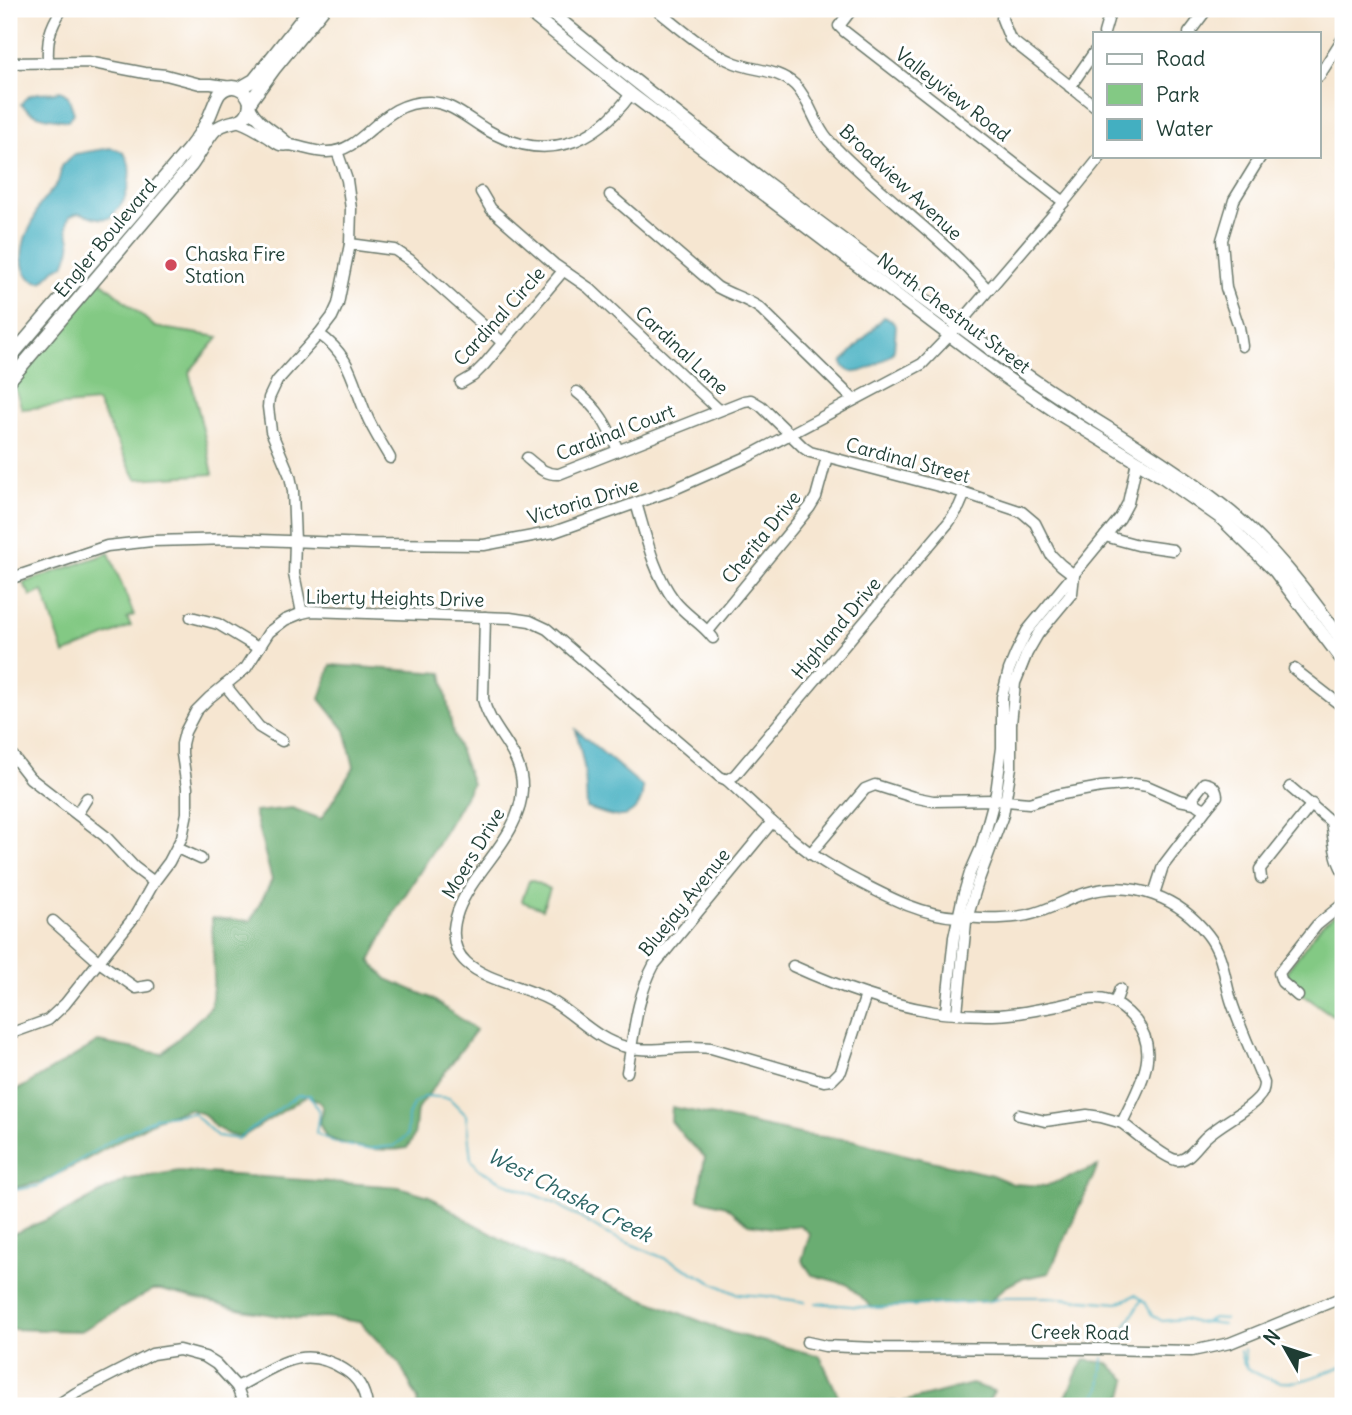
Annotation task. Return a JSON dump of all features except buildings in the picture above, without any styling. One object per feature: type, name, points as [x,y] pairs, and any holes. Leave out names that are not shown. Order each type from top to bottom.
[{"type":"main road","points":[[310,9],[254,80],[223,91],[216,103],[220,116],[234,122],[247,115],[250,104],[274,69],[323,9]]},
{"type":"main road","name":"North Chestnut Street","points":[[524,9],[631,94],[954,330],[1026,374],[1222,505],[1287,567],[1343,642]]},
{"type":"main road","name":"North Chestnut Street","points":[[547,9],[657,99],[954,330],[1005,377],[1192,496],[1221,518],[1275,571],[1343,661]]},
{"type":"main road","points":[[235,88],[247,94],[250,104]]},
{"type":"main road","name":"Engler Boulevard","points":[[9,359],[187,151],[216,103]]},
{"type":"main road","name":"Engler Boulevard","points":[[9,381],[190,167],[216,129],[234,122]]},
{"type":"street","points":[[48,63],[48,34],[62,9]]},
{"type":"street","name":"Broadview Avenue","points":[[656,9],[705,48],[737,64],[778,74],[794,84],[806,99],[825,137],[934,236],[988,290]]},
{"type":"street","name":"Valleyview Road","points":[[852,9],[839,26],[844,31],[1064,202]]},
{"type":"street","points":[[1003,9],[1002,19],[1010,40],[1093,104]]},
{"type":"street","points":[[1104,32],[1111,9]]},
{"type":"street","points":[[1190,32],[1207,9]]},
{"type":"street","points":[[1320,74],[1343,38]]},
{"type":"street","points":[[1070,87],[1093,54]]},
{"type":"street","points":[[9,64],[88,62],[166,75],[200,84],[211,83],[235,88]]},
{"type":"street","points":[[200,84],[216,103]]},
{"type":"street","points":[[234,122],[253,128],[280,145],[311,151],[337,151],[352,144],[386,115],[406,104],[429,102],[457,110],[487,130],[528,146],[546,147],[560,146],[594,132],[619,110],[631,94]]},
{"type":"street","points":[[250,104],[259,120],[290,145]]},
{"type":"street","points":[[302,612],[295,585],[293,491],[290,476],[271,431],[268,407],[277,381],[319,334],[338,304],[350,244],[351,209],[337,151]]},
{"type":"street","name":"Victoria Drive","points":[[9,579],[107,546],[186,539],[484,545],[554,532],[700,479],[922,364],[1099,158]]},
{"type":"street","points":[[1242,346],[1239,327],[1226,288],[1223,240],[1234,200],[1260,158]]},
{"type":"street","name":"Cardinal Lane","points":[[481,192],[491,209],[563,271],[589,288],[719,410],[744,401],[754,401],[790,434]]},
{"type":"street","points":[[610,195],[717,287],[761,309],[854,400]]},
{"type":"street","points":[[350,244],[394,250],[410,260],[502,343]]},
{"type":"street","name":"Cardinal Circle","points":[[461,383],[478,371],[563,271]]},
{"type":"street","points":[[319,334],[343,356],[366,415],[390,458]]},
{"type":"street","points":[[577,392],[601,414],[618,450]]},
{"type":"street","name":"Cardinal Court","points":[[527,458],[544,471],[555,474],[564,472],[719,410]]},
{"type":"street","name":"Cardinal Street","points":[[790,434],[804,448],[827,457],[965,493],[1022,512],[1035,523],[1051,555],[1074,575]]},
{"type":"street","name":"Cherita Drive","points":[[636,503],[663,585],[676,603],[710,634],[810,507],[816,497],[827,457]]},
{"type":"street","points":[[952,1013],[954,937],[963,917],[966,886],[1000,800],[1002,697],[1009,670],[1027,631],[1120,518],[1128,503],[1137,461]]},
{"type":"street","name":"Highland Drive","points":[[727,780],[735,775],[949,522],[965,493]]},
{"type":"street","points":[[1105,536],[1138,545],[1173,550]]},
{"type":"street","name":"Liberty Heights Drive","points":[[9,1034],[48,1020],[65,1004],[135,916],[182,837],[187,814],[187,788],[182,754],[185,732],[196,711],[246,668],[276,625],[302,612],[485,617],[530,621],[547,629],[720,777],[727,780]]},
{"type":"street","points":[[191,617],[218,624],[258,648]]},
{"type":"street","name":"Moers Drive","points":[[485,617],[484,699],[489,717],[514,755],[522,794],[514,824],[472,883],[456,918],[455,945],[462,959],[472,968],[553,1001],[603,1039],[632,1048],[711,1048],[817,1080],[830,1080],[841,1071],[866,995]]},
{"type":"street","points":[[1294,669],[1343,707]]},
{"type":"street","points":[[225,685],[259,727],[282,741]]},
{"type":"street","points":[[9,751],[30,778],[105,835],[134,867],[154,882]]},
{"type":"street","points":[[727,780],[810,854],[898,902],[936,914],[999,919],[1027,915],[1093,891],[1119,889],[1145,892],[1164,898],[1187,913],[1203,928],[1216,947],[1231,1000],[1264,1083],[1256,1100],[1212,1131],[1183,1159],[1177,1160],[1122,1123],[1101,1117],[1087,1115],[1045,1121],[1019,1115]]},
{"type":"street","points":[[1154,894],[1163,866],[1217,796],[1215,789],[1204,783],[1192,797],[1200,807],[1207,808]]},
{"type":"street","points":[[810,854],[865,789],[871,786],[933,801],[1000,800],[1029,803],[1101,787],[1134,784],[1195,803]]},
{"type":"street","points":[[1290,788],[1331,822],[1336,856],[1343,871]]},
{"type":"street","points":[[77,814],[88,798]]},
{"type":"street","points":[[1261,878],[1260,869],[1312,804]]},
{"type":"street","name":"Bluejay Avenue","points":[[628,1072],[638,1005],[654,965],[772,822]]},
{"type":"street","points":[[177,848],[201,859]]},
{"type":"street","points":[[1298,996],[1282,982],[1279,973],[1317,925],[1343,904]]},
{"type":"street","points":[[53,922],[99,962],[136,988],[149,986]]},
{"type":"street","points":[[793,966],[866,995],[932,1012],[991,1016],[1094,999],[1115,1003],[1140,1026],[1148,1050],[1142,1079],[1122,1123]]},
{"type":"street","points":[[1115,1003],[1120,989]]},
{"type":"street","name":"Creek Road","points":[[807,1342],[825,1346],[877,1348],[1192,1351],[1240,1339],[1343,1297]]},
{"type":"street","points":[[56,1406],[152,1354],[179,1350],[205,1357],[216,1364],[237,1387],[244,1406]]},
{"type":"street","points":[[237,1387],[294,1358],[307,1356],[320,1358],[350,1373],[360,1384],[367,1406]]},
{"type":"green space","points":[[100,280],[155,327],[219,337],[189,372],[213,474],[136,479],[97,402],[22,409],[13,382]]},
{"type":"green space","points":[[109,553],[134,615],[127,618],[131,626],[64,654],[43,591],[31,596],[23,583]]},
{"type":"green space","points":[[331,665],[442,673],[453,733],[472,784],[395,911],[370,961],[387,979],[431,998],[476,1030],[417,1110],[414,1134],[407,1148],[377,1149],[355,1146],[326,1137],[319,1123],[322,1106],[308,1095],[242,1137],[230,1135],[215,1127],[204,1114],[189,1109],[160,1118],[41,1182],[9,1189],[9,1091],[21,1088],[98,1042],[162,1054],[211,1007],[214,976],[212,918],[251,921],[272,880],[254,812],[292,808],[321,819],[354,767],[345,730],[320,699]]},
{"type":"green space","points":[[531,880],[550,889],[542,909],[522,900]]},
{"type":"green space","points":[[1343,909],[1343,1007],[1332,1015],[1285,982],[1284,975],[1322,924]]},
{"type":"green space","points":[[672,1107],[805,1135],[852,1140],[992,1175],[1013,1184],[1046,1186],[1098,1166],[1049,1273],[1020,1279],[1005,1287],[990,1301],[873,1308],[846,1284],[812,1275],[802,1260],[810,1234],[800,1225],[773,1228],[748,1224],[726,1206],[698,1199],[705,1157],[671,1121]]},
{"type":"green space","points":[[179,1171],[399,1187],[429,1196],[532,1256],[731,1333],[820,1356],[841,1402],[903,1402],[972,1384],[994,1391],[986,1406],[417,1406],[418,1400],[400,1364],[360,1322],[324,1317],[299,1319],[242,1310],[153,1290],[81,1331],[9,1329],[9,1233],[63,1213],[125,1180]]},
{"type":"green space","points":[[1085,1360],[1108,1363],[1127,1380],[1123,1396],[1103,1402],[1099,1406],[1062,1406]]},
{"type":"water","points":[[61,91],[68,96],[74,113],[68,121],[37,115],[21,104],[34,94]]},
{"type":"water","points":[[110,148],[122,152],[129,165],[129,183],[123,202],[110,218],[81,213],[69,217],[67,227],[70,247],[64,265],[55,269],[42,282],[35,281],[23,267],[23,246],[38,208],[58,182],[61,166],[75,154]]},
{"type":"water","points":[[1343,221],[1343,297],[1337,281],[1335,259],[1337,238]]},
{"type":"water","points":[[884,317],[896,326],[892,354],[862,371],[847,370],[842,364],[843,361]]},
{"type":"water","points":[[576,730],[642,786],[641,801],[631,813],[613,816],[587,808],[585,771]]},
{"type":"waterway","name":"West Chaska Creek","points":[[9,1191],[38,1186],[109,1142],[157,1117],[193,1113],[217,1136],[238,1139],[298,1095],[310,1095],[319,1112],[316,1133],[332,1142],[365,1149],[394,1146],[407,1136],[408,1116],[413,1104],[426,1096],[449,1098],[466,1115],[471,1159],[479,1169],[505,1183],[557,1204],[605,1233],[673,1262],[737,1294],[805,1302]]},
{"type":"waterway","name":"West Chaska Creek","points":[[816,1303],[873,1308],[990,1301],[1006,1297],[1047,1297],[1118,1303],[1135,1295],[1145,1302],[1152,1315],[1162,1321],[1183,1319],[1197,1323],[1223,1324]]},
{"type":"waterway","points":[[1110,1343],[1124,1329],[1142,1299]]},
{"type":"waterway","name":"West Chaska Creek","points":[[1207,1321],[1213,1318],[1225,1319]]},
{"type":"waterway","name":"West Chaska Creek","points":[[1244,1349],[1245,1362]]},
{"type":"waterway","name":"West Chaska Creek","points":[[1240,1351],[1246,1366]]},
{"type":"waterway","points":[[1088,1406],[1100,1389],[1103,1358]]},
{"type":"waterway","name":"West Chaska Creek","points":[[1246,1364],[1246,1367],[1260,1375],[1284,1382],[1305,1380],[1343,1366]]},
{"type":"place","name":"Chaska Fire Station","points":[[171,265]]}]
